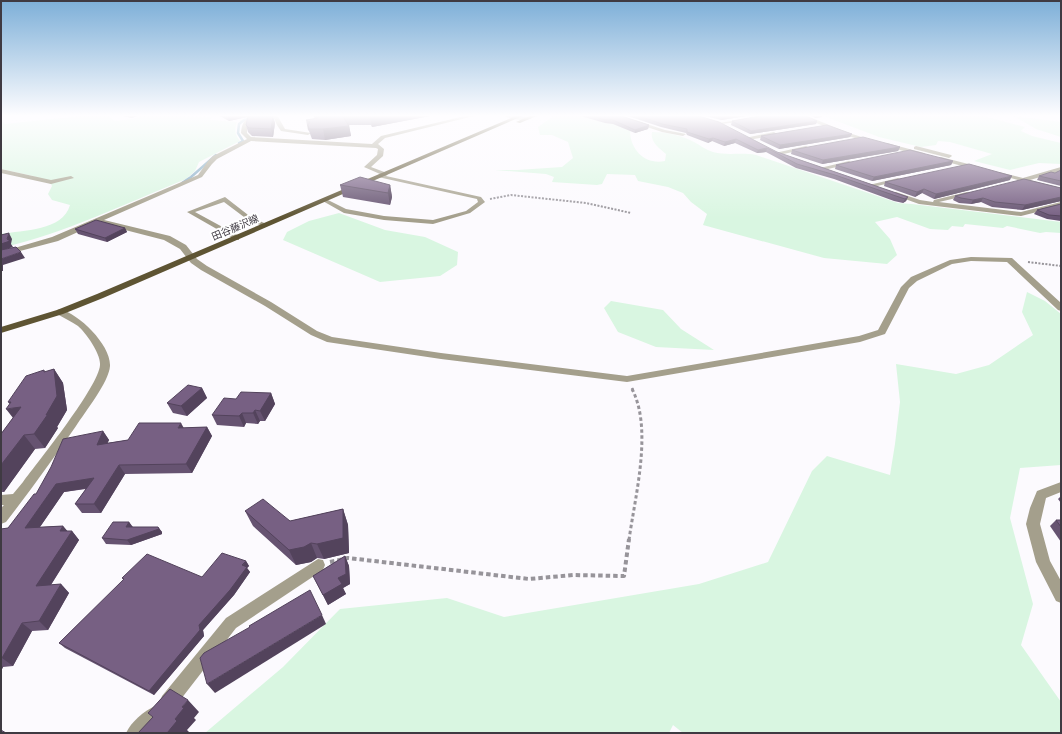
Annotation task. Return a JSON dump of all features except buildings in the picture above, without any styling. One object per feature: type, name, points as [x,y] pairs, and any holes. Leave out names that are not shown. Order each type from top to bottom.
[{"type":"main road","name":"田谷藤沢線","points":[[1,330],[60,312],[445,149]]},
{"type":"street","points":[[1,254],[55,239],[200,176],[210,162],[233,149]]},
{"type":"street","points":[[324,200],[344,211],[384,218],[433,222],[468,212],[482,202],[480,198],[383,175],[367,167],[380,156],[381,149]]},
{"type":"street","points":[[793,158],[775,152],[798,149]]},
{"type":"street","points":[[907,149],[970,164]]},
{"type":"street","points":[[914,149],[970,164],[987,171]]},
{"type":"street","points":[[897,154],[912,151]]},
{"type":"street","points":[[823,168],[852,162]]},
{"type":"street","points":[[952,169],[970,164]]},
{"type":"street","points":[[815,166],[837,173]]},
{"type":"street","points":[[1011,183],[1061,168]]},
{"type":"street","points":[[1,171],[51,182],[71,178]]},
{"type":"street","points":[[994,173],[1061,190]]},
{"type":"street","points":[[872,185],[901,179]]},
{"type":"street","points":[[865,183],[918,202],[1021,214],[1061,204]]},
{"type":"street","points":[[928,203],[975,192]]},
{"type":"street","points":[[236,238],[190,212],[225,199],[250,219],[265,225]]},
{"type":"street","points":[[98,220],[167,238],[183,248],[204,268],[268,304],[314,333],[330,340],[441,356],[627,379],[860,339],[882,332],[905,287],[914,279],[950,262],[972,259],[1009,260],[1061,308]]},
{"type":"street","points":[[1,518],[86,403],[99,383],[105,366],[103,353],[82,325],[60,312]]},
{"type":"street","points":[[1061,487],[1041,495],[1036,508],[1033,524],[1044,562],[1061,596]]},
{"type":"street","points":[[1,500],[16,499]]},
{"type":"street","points":[[136,733],[141,730],[169,701],[231,623],[318,565]]},
{"type":"path","points":[[481,199],[500,198],[511,195],[586,203],[631,214]]},
{"type":"path","points":[[1009,260],[1061,266]]},
{"type":"path","points":[[318,565],[348,558],[529,579],[573,575],[624,576],[641,457],[642,419],[636,396],[627,379]]},
{"type":"green space","points":[[1,149],[224,149],[199,162],[195,171],[186,179],[72,226],[25,242],[1,248],[1,234],[31,230],[51,225],[66,214],[70,205],[52,200],[48,194],[52,186],[51,184],[33,176],[1,169]]},
{"type":"green space","points":[[570,149],[636,149],[646,159],[658,162],[665,161],[666,154],[661,149],[707,149],[724,154],[756,155],[898,203],[1061,222],[1061,233],[1040,233],[1007,226],[1003,228],[965,224],[963,227],[952,226],[948,230],[930,229],[897,217],[875,222],[890,239],[897,255],[887,264],[824,258],[703,225],[707,214],[691,202],[683,193],[668,187],[638,181],[635,175],[607,174],[602,184],[597,185],[552,182],[554,177],[546,174],[495,170],[562,167],[573,158]]},
{"type":"green space","points":[[975,149],[1061,149],[1061,164],[1039,163],[1010,170],[974,161],[992,154]]},
{"type":"green space","points":[[339,213],[385,230],[425,237],[458,252],[457,265],[440,276],[380,282],[283,240],[287,232],[309,221]]},
{"type":"green space","points":[[1027,292],[1045,301],[1061,314],[1061,465],[1020,468],[1010,518],[1033,604],[1021,645],[1061,702],[1061,733],[683,733],[673,725],[669,733],[205,733],[283,667],[340,609],[447,598],[504,617],[699,584],[768,562],[812,471],[827,456],[890,475],[900,402],[896,364],[956,374],[989,365],[1033,335],[1022,312]]},
{"type":"green space","points":[[611,301],[663,310],[681,329],[714,350],[656,347],[618,332],[604,308]]},
{"type":"waterway","points":[[182,183],[216,155]]}]
